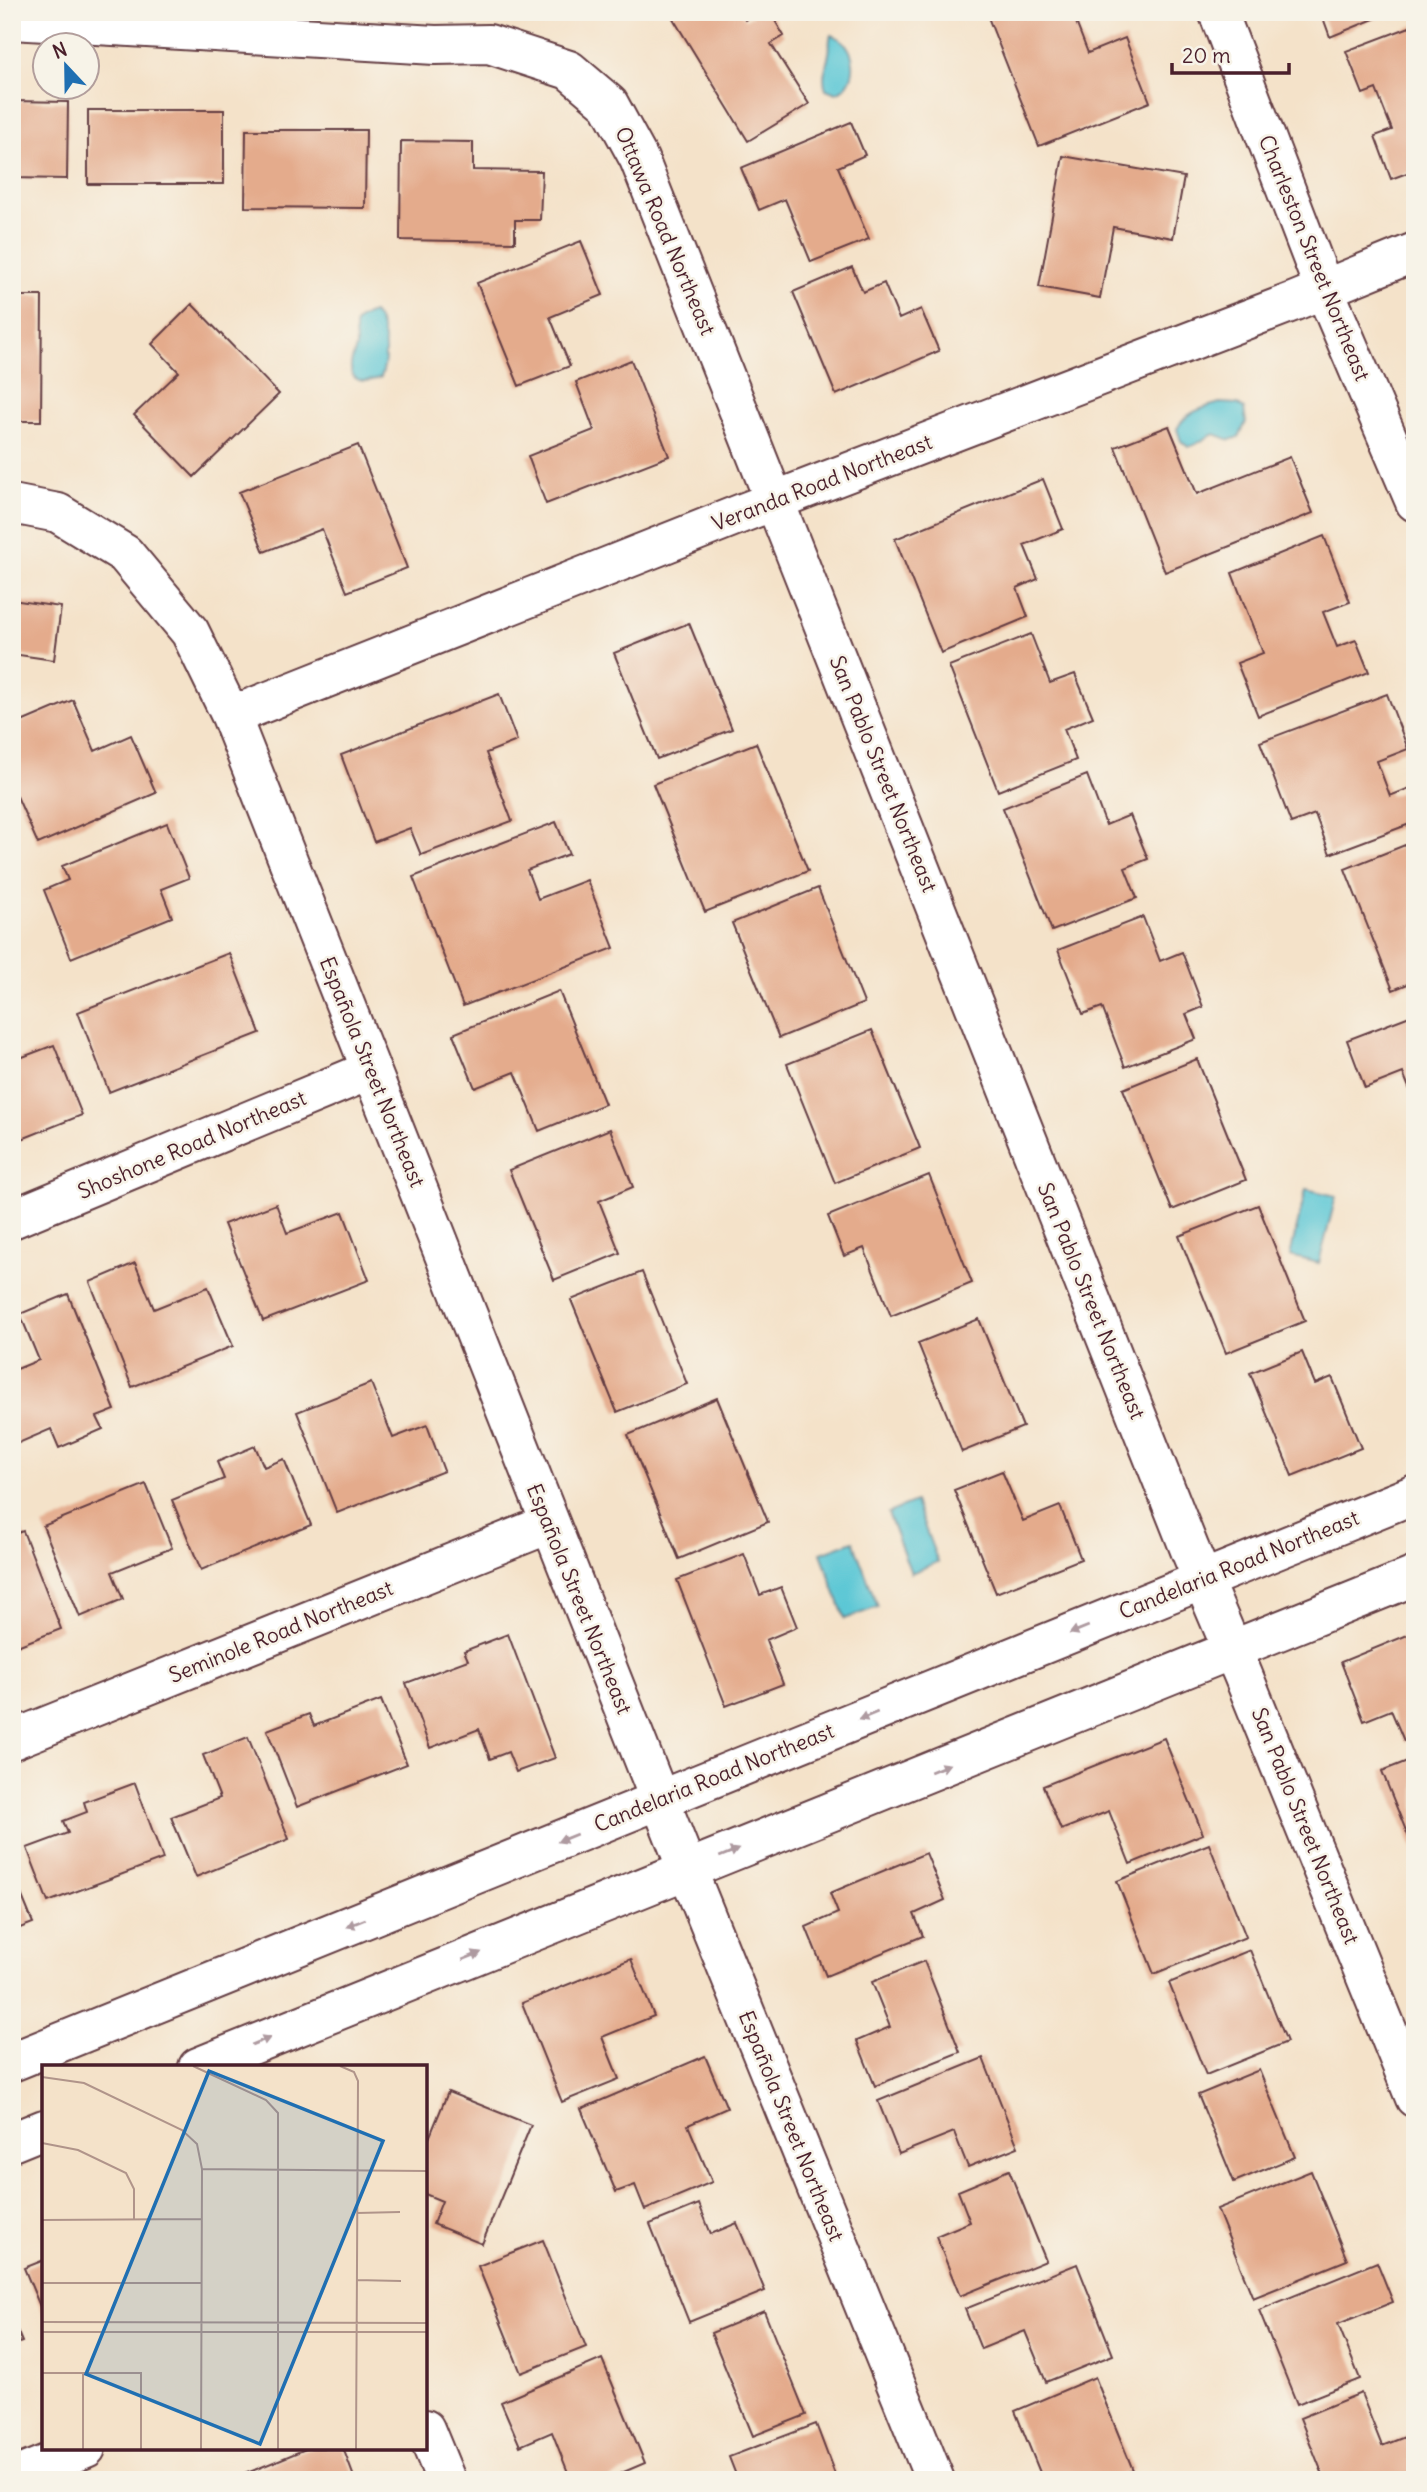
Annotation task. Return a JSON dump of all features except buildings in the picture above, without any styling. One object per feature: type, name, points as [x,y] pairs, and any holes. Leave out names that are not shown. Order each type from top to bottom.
[{"type":"street","name":"Charleston Street Northeast","points":[[1217,12],[1324,289],[1415,502]]},
{"type":"street","name":"Ottawa Road Northeast","points":[[12,20],[435,45],[489,44],[569,70],[609,104],[639,159],[776,500]]},
{"type":"street","name":"Veranda Road Northeast","points":[[231,716],[776,500],[1415,252]]},
{"type":"street","name":"San Pablo Street Northeast","points":[[776,500],[1202,1580],[1415,2098]]},
{"type":"street","name":"Española Street Northeast","points":[[12,504],[58,513],[125,554],[190,632],[231,716],[549,1524],[935,2480]]},
{"type":"street","name":"Shoshone Road Northeast","points":[[12,1219],[372,1070]]},
{"type":"street","name":"Candelaria Road Northeast","points":[[12,2062],[1415,1494]]},
{"type":"street","name":"Seminole Road Northeast","points":[[12,1740],[549,1524]]},
{"type":"street","points":[[203,2065],[1415,1576]]},
{"type":"street","points":[[12,2142],[42,2130]]},
{"type":"street","points":[[427,2434],[446,2480]]},
{"type":"street","points":[[12,2478],[81,2450]]},
{"type":"water","points":[[831,35],[846,45],[853,62],[850,81],[836,93],[826,89],[824,80]]},
{"type":"water","points":[[373,313],[383,335],[385,362],[381,377],[362,381],[355,377],[351,368],[356,346],[355,325],[360,319]]},
{"type":"water","points":[[1220,403],[1237,404],[1244,409],[1246,422],[1239,437],[1230,440],[1215,434],[1188,447],[1181,441],[1177,429],[1185,418]]},
{"type":"water","points":[[1306,1189],[1336,1196],[1319,1263],[1290,1256]]},
{"type":"water","points":[[915,1502],[938,1562],[911,1573],[888,1513]]},
{"type":"water","points":[[853,1541],[878,1607],[845,1619],[821,1553]]}]
